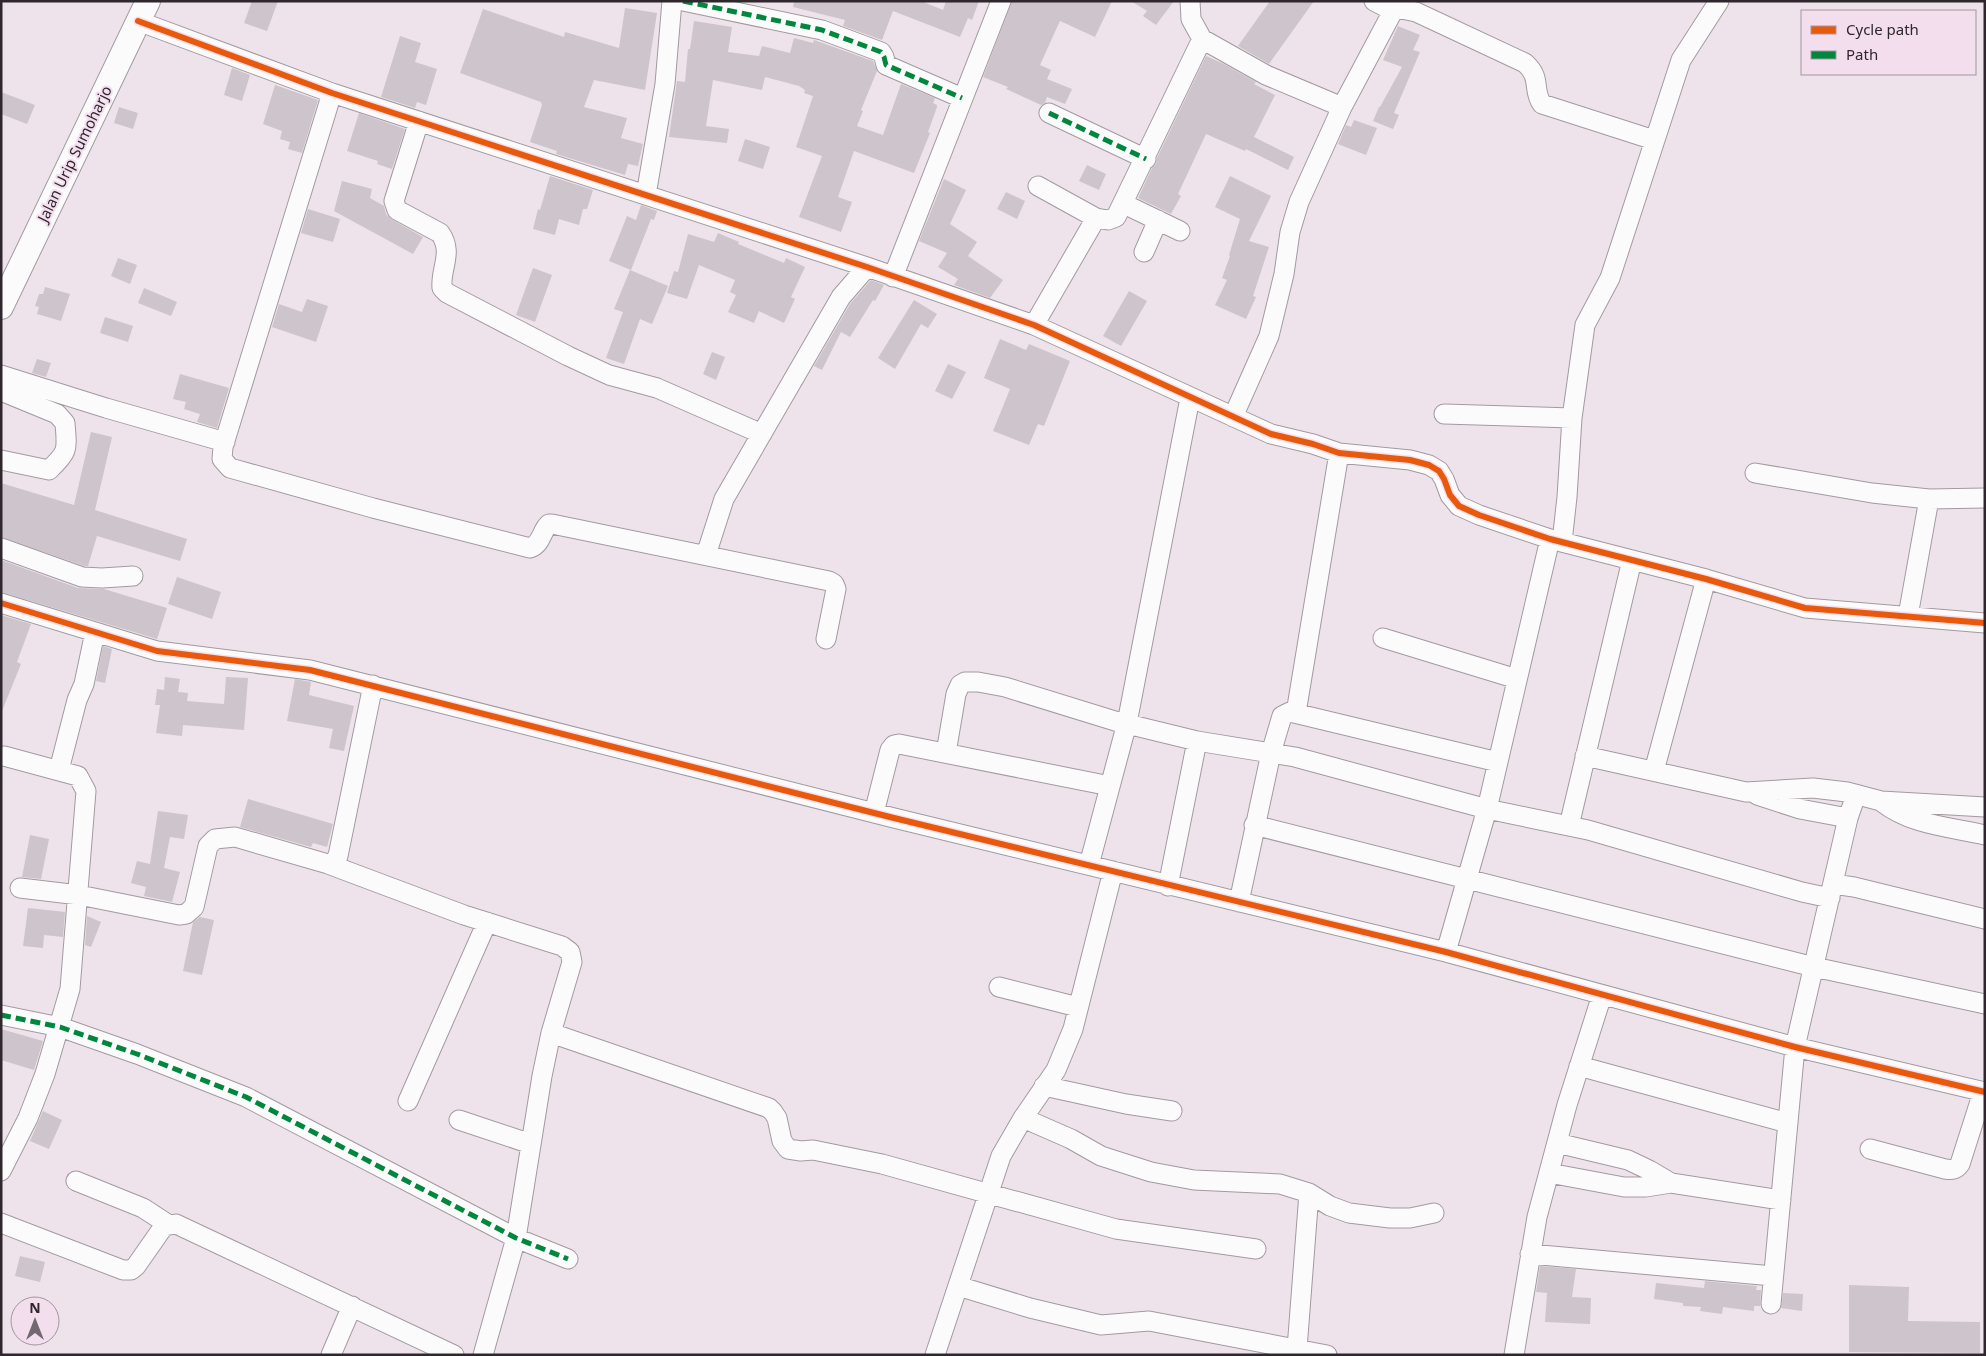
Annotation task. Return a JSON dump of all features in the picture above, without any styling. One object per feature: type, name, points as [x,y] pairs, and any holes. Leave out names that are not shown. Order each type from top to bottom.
[{"type":"main road","name":"Jalan Urip Sumoharjo","points":[[1,308],[143,11]]},
{"type":"street","points":[[646,195],[665,84],[672,1]]},
{"type":"street","points":[[683,1],[822,30],[881,52],[886,65],[962,98]]},
{"type":"street","points":[[893,277],[1001,1]]},
{"type":"street","points":[[1190,1],[1191,19],[1202,39],[1266,75],[1342,107]]},
{"type":"street","points":[[1374,1],[1404,7],[1525,63],[1532,70],[1536,79],[1539,99],[1542,104],[1654,140]]},
{"type":"street","points":[[1446,952],[1487,809],[1517,679],[1567,497],[1572,418],[1585,325],[1610,278],[1681,60],[1719,1]]},
{"type":"street","points":[[1233,417],[1269,336],[1284,274],[1290,232],[1299,202],[1342,107],[1404,7]]},
{"type":"street","points":[[143,11],[332,93],[867,267],[1034,325],[1270,434],[1313,444],[1338,454],[1410,460],[1429,465],[1439,471],[1450,495],[1459,506],[1479,516],[1556,541],[1706,579],[1805,608],[1985,623]]},
{"type":"street","points":[[1038,186],[1096,218],[1108,220],[1116,217],[1146,159],[1202,39]]},
{"type":"street","points":[[332,93],[225,442],[222,459],[230,468],[373,508],[530,548],[536,546],[540,541],[544,528],[552,524],[829,580],[836,589],[826,640]]},
{"type":"street","points":[[1049,113],[1146,159]]},
{"type":"street","points":[[419,122],[394,206],[397,210],[440,233],[443,237],[447,260],[441,280],[442,288],[447,293],[568,356],[609,374],[657,388],[762,434]]},
{"type":"street","points":[[1124,204],[1180,231]]},
{"type":"street","points":[[1034,325],[1096,218]]},
{"type":"street","points":[[1144,252],[1158,220]]},
{"type":"street","points":[[706,555],[724,499],[841,296],[867,267]]},
{"type":"street","points":[[1,375],[106,408],[225,442]]},
{"type":"street","points":[[1,391],[57,414],[65,423],[66,449],[62,457],[49,470],[1,460]]},
{"type":"street","points":[[1089,865],[1127,723],[1190,398]]},
{"type":"street","points":[[1444,414],[1572,418]]},
{"type":"street","points":[[1296,713],[1338,454]]},
{"type":"street","points":[[1755,472],[1872,493],[1929,500],[1985,498]]},
{"type":"street","points":[[1908,616],[1929,500]]},
{"type":"street","points":[[1,548],[82,577],[133,576]]},
{"type":"street","points":[[1569,826],[1632,560]]},
{"type":"street","points":[[1654,771],[1706,579]]},
{"type":"street","points":[[1,603],[157,651],[310,670],[373,685],[874,813],[1168,886],[1446,952],[1794,1047],[1984,1092],[1957,1168],[1945,1169],[1870,1149]]},
{"type":"street","points":[[59,770],[77,700],[84,684],[95,632]]},
{"type":"street","points":[[1383,638],[1517,679]]},
{"type":"street","points":[[946,753],[956,694],[960,686],[965,682],[978,682],[1006,687],[1127,723],[1197,741],[1295,757],[1487,809],[1569,826],[1831,891],[1854,887],[1985,918]]},
{"type":"street","points":[[328,864],[334,862],[338,856],[373,685]]},
{"type":"street","points":[[1239,902],[1270,753],[1282,716],[1287,712],[1498,762]]},
{"type":"street","points":[[1168,886],[1197,741]]},
{"type":"street","points":[[874,813],[890,750],[894,745],[899,744],[1110,786]]},
{"type":"street","points":[[1,1171],[28,1118],[45,1074],[70,989],[86,791],[78,776],[4,756]]},
{"type":"street","points":[[1585,756],[1746,792],[1800,809],[1848,818]]},
{"type":"street","points":[[1746,792],[1813,788],[1881,801],[1985,807]]},
{"type":"street","points":[[1771,1304],[1794,1047],[1848,818],[1856,795]]},
{"type":"street","points":[[1881,801],[1892,810],[1913,820],[1985,835]]},
{"type":"street","points":[[1254,825],[1814,967],[1985,1004]]},
{"type":"street","points":[[20,888],[79,895],[179,915],[186,914],[194,907],[208,846],[215,839],[234,837],[328,864],[487,922],[562,946],[570,952],[572,962],[551,1033],[542,1076],[516,1238],[483,1355]]},
{"type":"street","points":[[935,1355],[1001,1156],[1023,1118],[1056,1070],[1073,1029],[1113,871]]},
{"type":"street","points":[[408,1101],[487,922]]},
{"type":"street","points":[[998,987],[1078,1007]]},
{"type":"street","points":[[1514,1355],[1537,1217],[1579,1066],[1602,995]]},
{"type":"street","points":[[1,1015],[60,1027],[137,1054],[246,1097],[516,1238],[568,1258]]},
{"type":"street","points":[[551,1033],[768,1108],[777,1118],[782,1142],[788,1149],[813,1150],[882,1164],[1116,1230],[1256,1249]]},
{"type":"street","points":[[1579,1066],[1788,1123]]},
{"type":"street","points":[[1044,1086],[1126,1104],[1172,1111]]},
{"type":"street","points":[[1023,1118],[1071,1139],[1101,1156],[1151,1172],[1194,1180],[1280,1184],[1309,1193],[1330,1206],[1349,1213],[1390,1218],[1410,1218],[1434,1213]]},
{"type":"street","points":[[459,1120],[531,1144]]},
{"type":"street","points":[[1557,1143],[1628,1160],[1671,1183]]},
{"type":"street","points":[[1549,1173],[1624,1188],[1671,1183],[1781,1200]]},
{"type":"street","points":[[76,1181],[143,1208],[169,1225]]},
{"type":"street","points":[[1297,1349],[1309,1193]]},
{"type":"street","points":[[1,1223],[123,1270],[131,1270],[136,1266],[164,1226],[176,1224],[454,1355]]},
{"type":"street","points":[[1530,1254],[1773,1276]]},
{"type":"street","points":[[958,1286],[1030,1308],[1101,1325],[1149,1321],[1327,1355]]},
{"type":"street","points":[[331,1355],[352,1306]]},
{"type":"building","points":[[252,1],[278,1],[267,31],[244,23]]},
{"type":"building","points":[[794,1],[921,1],[943,10],[946,1],[979,1],[972,20],[968,18],[960,37],[893,11],[882,40],[843,26],[845,20],[793,7]]},
{"type":"building","points":[[1012,1],[1112,1],[1095,37],[1060,21],[1054,34],[1040,65],[1051,70],[1047,79],[1072,89],[1065,104],[1047,97],[1045,103],[1041,105],[1006,89],[1008,87],[983,77]]},
{"type":"building","points":[[1131,1],[1174,1],[1156,25],[1143,16],[1147,11]]},
{"type":"building","points":[[1270,1],[1314,1],[1269,64],[1238,46]]},
{"type":"building","points":[[625,8],[657,13],[645,90],[594,80],[584,107],[627,118],[621,138],[643,144],[638,166],[628,164],[625,175],[556,154],[557,151],[530,142],[542,105],[541,102],[460,73],[483,9],[564,37],[565,32],[619,48]]},
{"type":"building","points":[[694,21],[732,27],[728,52],[759,56],[762,46],[790,53],[794,38],[813,43],[814,40],[873,61],[877,71],[861,110],[863,111],[857,126],[883,135],[901,84],[935,98],[933,103],[937,107],[928,132],[930,133],[914,173],[854,151],[838,197],[852,202],[841,232],[799,217],[822,156],[796,147],[813,96],[804,93],[805,90],[799,86],[765,77],[762,90],[713,80],[706,126],[729,129],[727,143],[669,137],[677,81],[685,82],[688,49],[690,49]]},
{"type":"building","points":[[1398,26],[1420,35],[1413,50],[1420,52],[1394,113],[1399,115],[1393,129],[1373,121],[1402,67],[1383,60]]},
{"type":"building","points":[[400,36],[421,43],[415,62],[437,69],[426,105],[417,102],[415,108],[381,97]]},
{"type":"building","points":[[1206,56],[1256,82],[1254,84],[1275,95],[1254,137],[1294,157],[1288,170],[1246,149],[1245,151],[1206,134],[1178,194],[1181,196],[1171,214],[1138,198],[1152,168],[1156,164],[1157,158]]},
{"type":"building","points":[[232,68],[250,75],[242,101],[224,95]]},
{"type":"building","points":[[275,85],[318,100],[302,153],[288,149],[290,142],[280,139],[282,131],[263,124]]},
{"type":"building","points":[[1,92],[35,105],[27,124],[1,114]]},
{"type":"building","points":[[119,107],[138,113],[133,129],[114,123]]},
{"type":"building","points":[[359,113],[405,129],[392,169],[377,164],[378,161],[347,151]]},
{"type":"building","points":[[1354,120],[1377,128],[1366,155],[1338,144],[1346,125],[1351,127]]},
{"type":"building","points":[[745,139],[770,147],[763,169],[738,161]]},
{"type":"building","points":[[1087,165],[1106,174],[1099,190],[1079,181]]},
{"type":"building","points":[[550,176],[593,190],[587,209],[583,209],[579,225],[559,219],[555,235],[533,229]]},
{"type":"building","points":[[1230,176],[1271,196],[1249,241],[1269,247],[1253,296],[1256,297],[1246,319],[1215,305],[1227,280],[1222,278],[1240,219],[1215,207]]},
{"type":"building","points":[[944,179],[966,190],[950,224],[977,242],[968,256],[1003,280],[990,298],[954,285],[958,279],[938,267],[947,253],[919,241]]},
{"type":"building","points":[[342,181],[372,189],[370,198],[384,206],[386,214],[391,219],[423,237],[413,254],[334,211]]},
{"type":"building","points":[[1006,192],[1025,201],[1017,219],[997,209]]},
{"type":"building","points":[[641,205],[657,211],[654,220],[651,219],[631,270],[609,261],[627,216],[636,220]]},
{"type":"building","points":[[308,209],[340,219],[333,242],[301,233]]},
{"type":"building","points":[[718,233],[739,242],[738,244],[784,263],[786,258],[805,267],[791,297],[795,299],[784,323],[759,311],[754,323],[728,312],[736,295],[730,292],[735,280],[699,265],[687,299],[667,293],[674,271],[678,272],[688,234],[714,242]]},
{"type":"building","points":[[118,258],[137,265],[130,284],[111,276]]},
{"type":"building","points":[[533,268],[552,275],[535,322],[516,315]]},
{"type":"building","points":[[630,270],[668,286],[652,324],[640,319],[624,364],[606,358],[623,312],[614,309]]},
{"type":"building","points":[[871,280],[884,285],[875,301],[873,300],[850,337],[841,332],[822,370],[814,366],[850,304]]},
{"type":"building","points":[[45,287],[70,294],[61,321],[37,314],[39,307],[35,306],[39,294],[43,294]]},
{"type":"building","points":[[144,288],[177,302],[171,316],[138,303]]},
{"type":"building","points":[[1129,291],[1147,301],[1121,346],[1103,336]]},
{"type":"building","points":[[307,299],[328,306],[316,342],[272,327],[279,304],[302,312]]},
{"type":"building","points":[[914,300],[937,314],[928,328],[921,324],[895,369],[878,358]]},
{"type":"building","points":[[105,317],[133,326],[128,342],[100,333]]},
{"type":"building","points":[[1000,339],[1026,350],[1029,344],[1070,361],[1044,426],[1038,424],[1029,445],[993,431],[1010,389],[984,378]]},
{"type":"building","points":[[712,352],[725,357],[716,380],[703,374]]},
{"type":"building","points":[[37,359],[51,363],[46,377],[32,373]]},
{"type":"building","points":[[948,364],[966,372],[952,399],[935,391]]},
{"type":"building","points":[[180,374],[229,388],[217,428],[197,422],[200,414],[184,409],[186,402],[173,399]]},
{"type":"building","points":[[91,432],[112,437],[95,510],[187,539],[180,561],[97,536],[88,566],[84,566],[1,537],[1,483],[74,505]]},
{"type":"building","points":[[1,560],[78,588],[104,589],[167,608],[157,639],[1,592]]},
{"type":"building","points":[[177,577],[221,592],[212,619],[168,604]]},
{"type":"building","points":[[1,615],[31,624],[17,662],[21,664],[2,711]]},
{"type":"building","points":[[103,646],[112,649],[105,683],[96,681]]},
{"type":"building","points":[[165,677],[180,679],[178,692],[188,693],[187,701],[224,704],[226,677],[248,678],[244,730],[183,725],[182,736],[156,733],[160,705],[155,705],[157,689],[164,690]]},
{"type":"building","points":[[295,679],[311,682],[309,695],[354,706],[344,751],[329,748],[333,729],[287,721]]},
{"type":"building","points":[[248,799],[333,824],[327,847],[313,843],[311,847],[240,827]]},
{"type":"building","points":[[158,811],[188,815],[184,839],[170,837],[164,868],[180,872],[172,902],[144,896],[146,887],[131,883],[137,861],[150,864]]},
{"type":"building","points":[[30,835],[49,839],[41,879],[22,877]]},
{"type":"building","points":[[28,908],[65,912],[63,937],[44,935],[43,948],[23,946]]},
{"type":"building","points":[[87,916],[101,922],[91,947],[85,945]]},
{"type":"building","points":[[200,917],[214,920],[202,975],[183,971],[193,922]]},
{"type":"building","points":[[1,1029],[43,1041],[34,1070],[1,1060]]},
{"type":"building","points":[[43,1111],[62,1120],[49,1149],[30,1141]]},
{"type":"building","points":[[20,1256],[45,1262],[40,1282],[15,1276]]},
{"type":"building","points":[[1540,1266],[1576,1269],[1572,1297],[1591,1298],[1590,1324],[1545,1322],[1547,1293],[1536,1292]]},
{"type":"building","points":[[1705,1281],[1757,1286],[1756,1290],[1761,1290],[1760,1306],[1754,1306],[1754,1311],[1723,1307],[1722,1314],[1700,1311],[1701,1307],[1683,1306],[1683,1303],[1654,1299],[1656,1283],[1704,1288]]},
{"type":"building","points":[[1849,1285],[1909,1287],[1908,1321],[1980,1322],[1980,1353],[1849,1352]]},
{"type":"building","points":[[1783,1293],[1803,1294],[1802,1311],[1781,1308]]},
{"type":"marked path","points":[[683,1],[822,30],[881,52],[886,65],[962,98]]},
{"type":"marked path","points":[[1049,113],[1146,159]]},
{"type":"marked path","points":[[1,1015],[60,1027],[137,1054],[246,1097],[516,1238],[568,1259]]},
{"type":"cycle path","points":[[138,21],[332,93],[867,267],[1034,325],[1271,434],[1313,444],[1339,453],[1410,460],[1429,465],[1439,471],[1450,495],[1459,506],[1479,515],[1550,539],[1706,579],[1805,608],[1985,623]]},
{"type":"cycle path","points":[[1,603],[157,651],[310,670],[894,818],[1446,952],[1795,1047],[1985,1092]]}]
